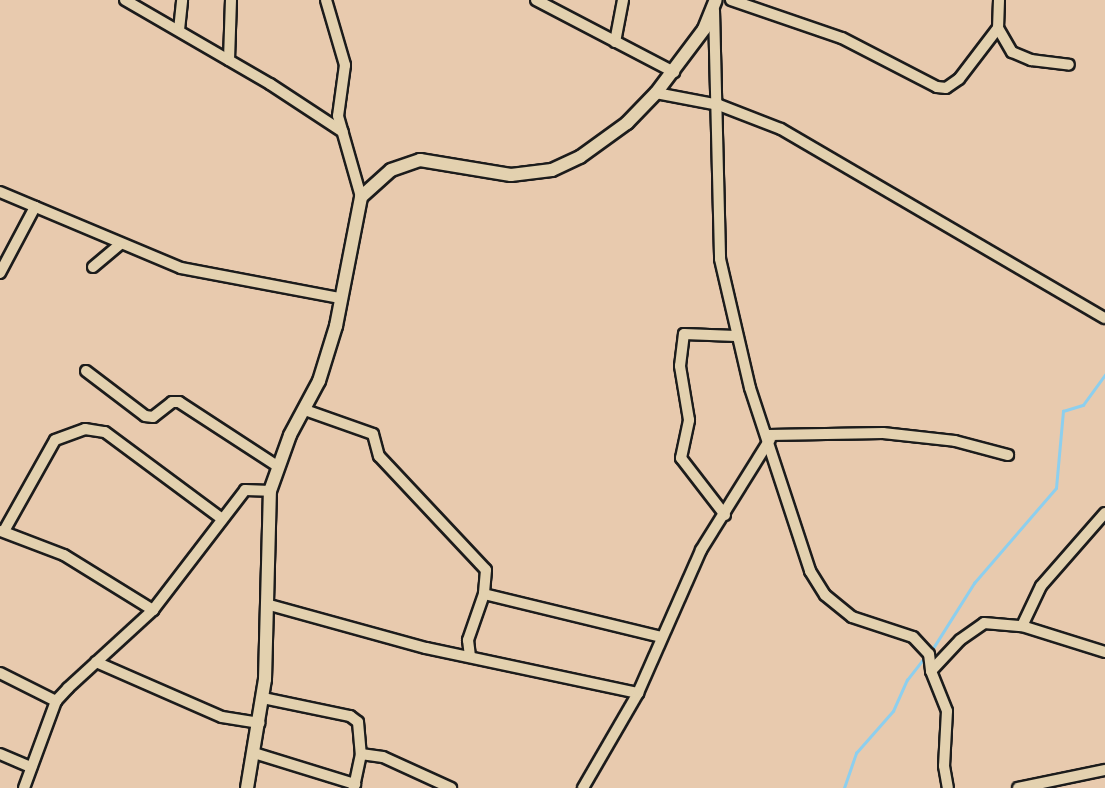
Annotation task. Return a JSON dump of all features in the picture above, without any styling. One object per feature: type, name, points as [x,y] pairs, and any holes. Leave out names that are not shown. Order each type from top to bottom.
[{"type":"street","points":[[125,0],[229,60],[343,132]]},
{"type":"street","points":[[179,30],[182,0]]},
{"type":"street","points":[[229,60],[232,0]]},
{"type":"street","points":[[247,788],[263,698],[270,491],[277,466],[320,382],[361,197],[337,106],[345,65],[326,0]]},
{"type":"street","points":[[536,0],[552,4],[615,42],[674,72]]},
{"type":"street","points":[[615,42],[624,0]]},
{"type":"street","points":[[731,0],[842,38],[937,87],[946,88],[959,79],[998,28]]},
{"type":"street","points":[[992,0],[999,5],[998,28],[1002,40],[1021,57],[1069,65]]},
{"type":"street","points":[[361,197],[391,170],[420,160],[511,176],[552,170],[596,146],[656,93],[674,72],[715,5]]},
{"type":"street","points":[[715,5],[719,105],[716,223],[736,336],[810,571],[825,595],[852,617],[884,630],[903,632],[924,644],[931,671],[947,711],[944,766],[948,788]]},
{"type":"street","points":[[656,93],[719,105],[781,129],[1105,318]]},
{"type":"street","points":[[0,192],[181,268],[340,298]]},
{"type":"street","points":[[0,273],[35,207]]},
{"type":"street","points":[[93,267],[120,244]]},
{"type":"street","points":[[725,515],[681,458],[689,420],[680,366],[684,334],[736,336]]},
{"type":"street","points":[[86,371],[145,416],[153,417],[179,402],[277,466]]},
{"type":"street","points":[[305,410],[373,434],[379,456],[486,570],[484,594],[467,640],[470,656]]},
{"type":"street","points":[[153,611],[64,555],[2,531],[55,440],[85,429],[105,432],[222,519]]},
{"type":"street","points":[[769,437],[883,433],[955,441],[1008,455]]},
{"type":"street","points":[[583,788],[638,693],[701,550],[725,515],[769,437]]},
{"type":"street","points":[[23,788],[56,701],[153,611],[245,490],[270,491]]},
{"type":"street","points":[[1022,626],[1046,579],[1094,529],[1105,513]]},
{"type":"street","points":[[1094,529],[1105,537]]},
{"type":"street","points":[[484,594],[662,637]]},
{"type":"street","points":[[265,604],[470,656],[638,693]]},
{"type":"street","points":[[931,671],[974,628],[1000,622],[1022,626],[1105,652]]},
{"type":"street","points":[[96,662],[222,717],[260,723]]},
{"type":"street","points":[[0,673],[56,701]]},
{"type":"street","points":[[254,753],[354,786],[361,754],[360,727],[350,716],[263,698]]},
{"type":"street","points":[[0,754],[31,767]]},
{"type":"street","points":[[361,754],[383,757],[451,788]]},
{"type":"street","points":[[1018,788],[1051,785],[1105,769]]},
{"type":"waterway","points":[[930,653],[974,583],[1056,488],[1063,411],[1083,405],[1105,375]]},
{"type":"waterway","points":[[844,788],[856,753],[893,711],[907,680],[925,657]]}]
